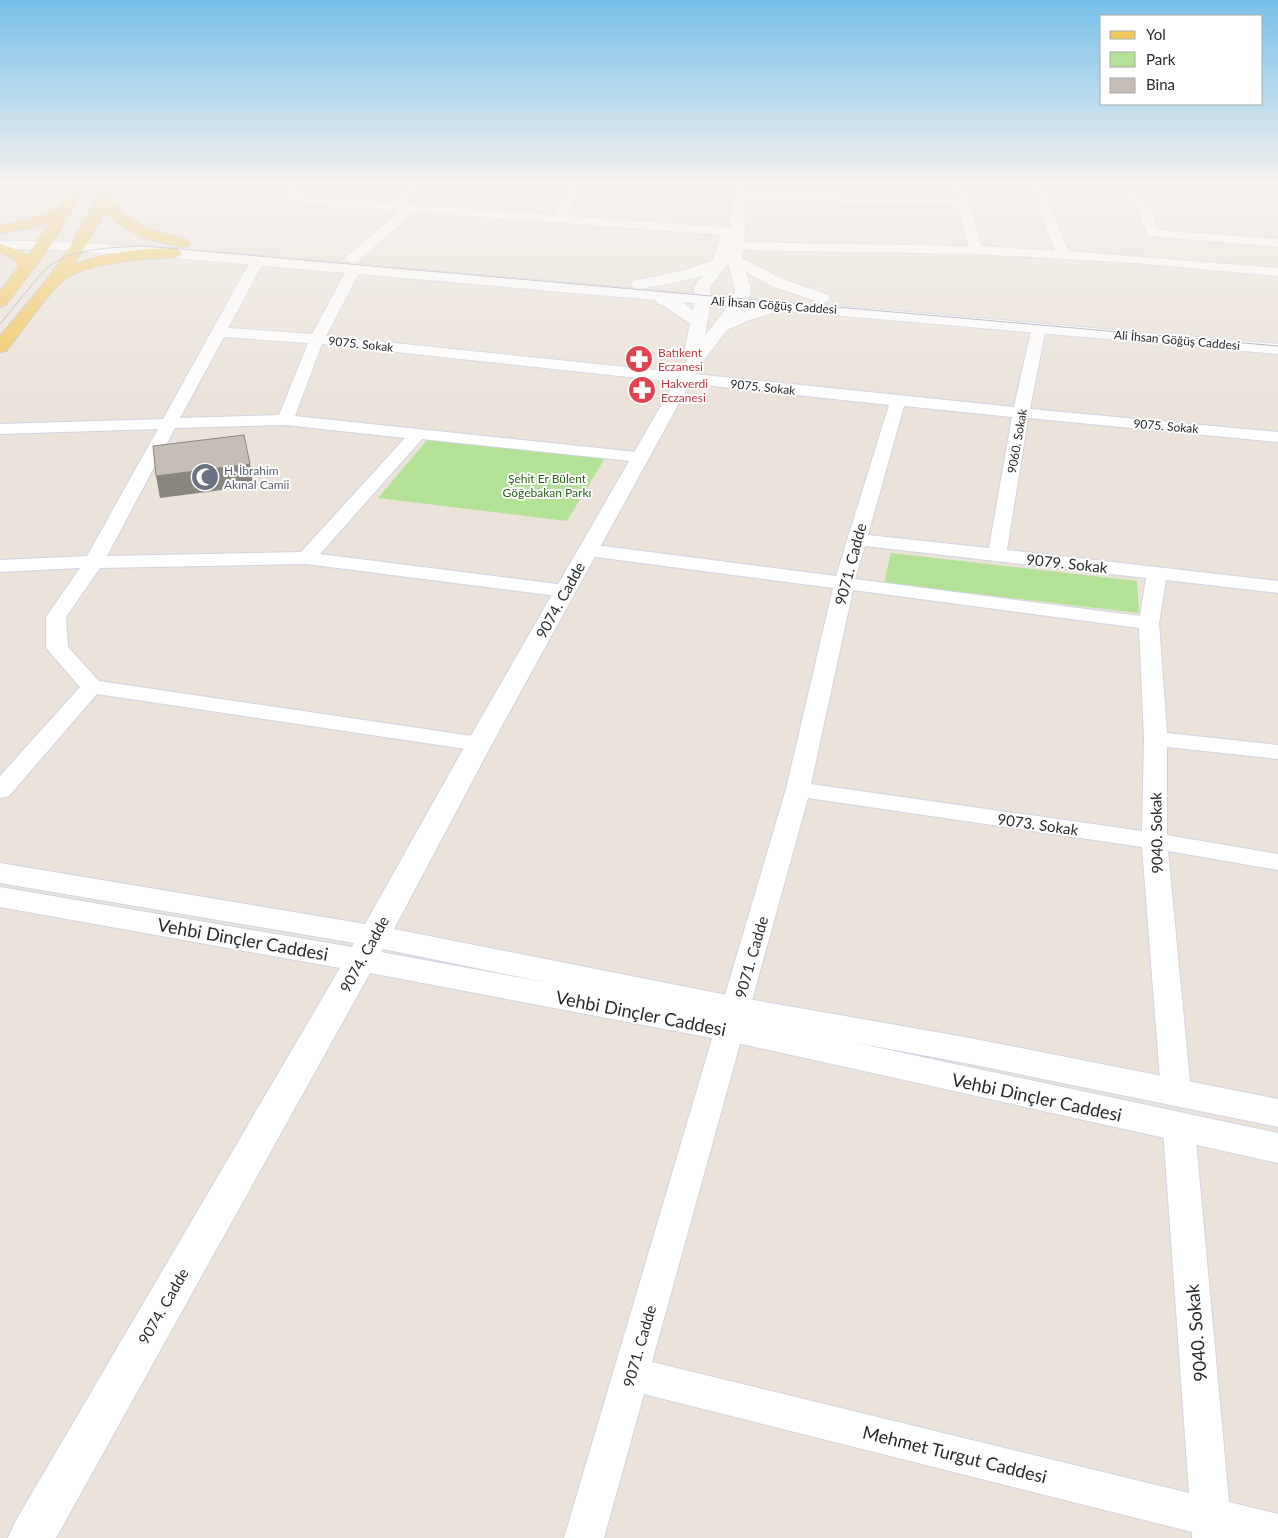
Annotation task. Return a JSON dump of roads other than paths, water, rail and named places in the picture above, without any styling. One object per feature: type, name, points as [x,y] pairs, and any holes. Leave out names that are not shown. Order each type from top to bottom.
[{"type":"main road","points":[[20,257],[25,261],[26,270]]},
{"type":"main road","points":[[0,302],[35,257]]},
{"type":"main road","points":[[0,347],[55,279],[69,257]]},
{"type":"main road","points":[[55,279],[71,270],[93,262],[124,257]]},
{"type":"street","name":"Ali İhsan Göğüş Caddesi","points":[[237,257],[258,260],[353,264]]},
{"type":"street","name":"Ali İhsan Göğüş Caddesi","points":[[274,257],[642,290],[741,296],[823,298],[1278,338]]},
{"type":"street","points":[[285,420],[317,339],[353,264],[360,257]]},
{"type":"street","points":[[642,290],[704,270],[720,257]]},
{"type":"street","points":[[687,373],[703,294],[725,257]]},
{"type":"street","points":[[687,373],[741,296],[733,257]]},
{"type":"street","points":[[738,257],[746,267],[776,283],[823,298]]},
{"type":"street","points":[[1102,257],[1278,272]]},
{"type":"street","points":[[258,260],[94,562],[56,617],[57,648],[92,687],[479,744]]},
{"type":"street","points":[[642,290],[673,303],[699,321]]},
{"type":"street","name":"Ali İhsan Göğüş Caddesi","points":[[741,296],[800,307],[1278,349]]},
{"type":"street","points":[[721,326],[759,311],[800,307]]},
{"type":"street","name":"9060. Sokak","points":[[997,555],[1021,412],[1039,327]]},
{"type":"street","name":"9075. Sokak","points":[[219,332],[317,339],[687,373],[898,401],[1278,436]]},
{"type":"street","name":"9074. Cadde","points":[[31,1538],[367,948],[687,373]]},
{"type":"street","name":"9071. Cadde","points":[[584,1538],[734,1019],[798,789],[844,584],[898,401]]},
{"type":"street","points":[[0,429],[285,420],[418,432],[640,457]]},
{"type":"street","points":[[306,558],[418,432]]},
{"type":"street","name":"9079. Sokak","points":[[856,539],[1278,587]]},
{"type":"street","points":[[588,550],[1149,623]]},
{"type":"street","points":[[0,566],[94,562],[306,558],[565,591]]},
{"type":"street","name":"9040. Sokak","points":[[1157,573],[1149,623],[1156,739],[1154,841],[1176,1092]]},
{"type":"street","points":[[0,791],[92,687]]},
{"type":"street","points":[[1156,739],[1278,752]]},
{"type":"street","name":"9073. Sokak","points":[[798,789],[1154,841],[1278,862]]},
{"type":"street","points":[[0,873],[367,948]]},
{"type":"street","name":"Vehbi Dinçler Caddesi","points":[[0,897],[367,948],[734,1019],[1179,1129],[1278,1148]]},
{"type":"street","points":[[734,1019],[970,1051],[1278,1113]]},
{"type":"street","name":"9040. Sokak","points":[[1179,1129],[1211,1527]]},
{"type":"street","name":"Mehmet Turgut Caddesi","points":[[631,1374],[1211,1527],[1278,1534]]},
{"type":"tram line","points":[[0,324],[39,276],[54,263],[67,257]]},
{"type":"tram line","points":[[267,257],[1278,346]]},
{"type":"place","name":"Batıkent Eczanesi","points":[[639,359]]},
{"type":"place","name":"Hakverdi Eczanesi","points":[[642,390]]},
{"type":"place","name":"H. İbrahim Akınal Camii","points":[[205,477]]},
{"type":"park label","name":"Şehit Er Bülent Göğebakan Parkı","points":[[547,485]]}]
